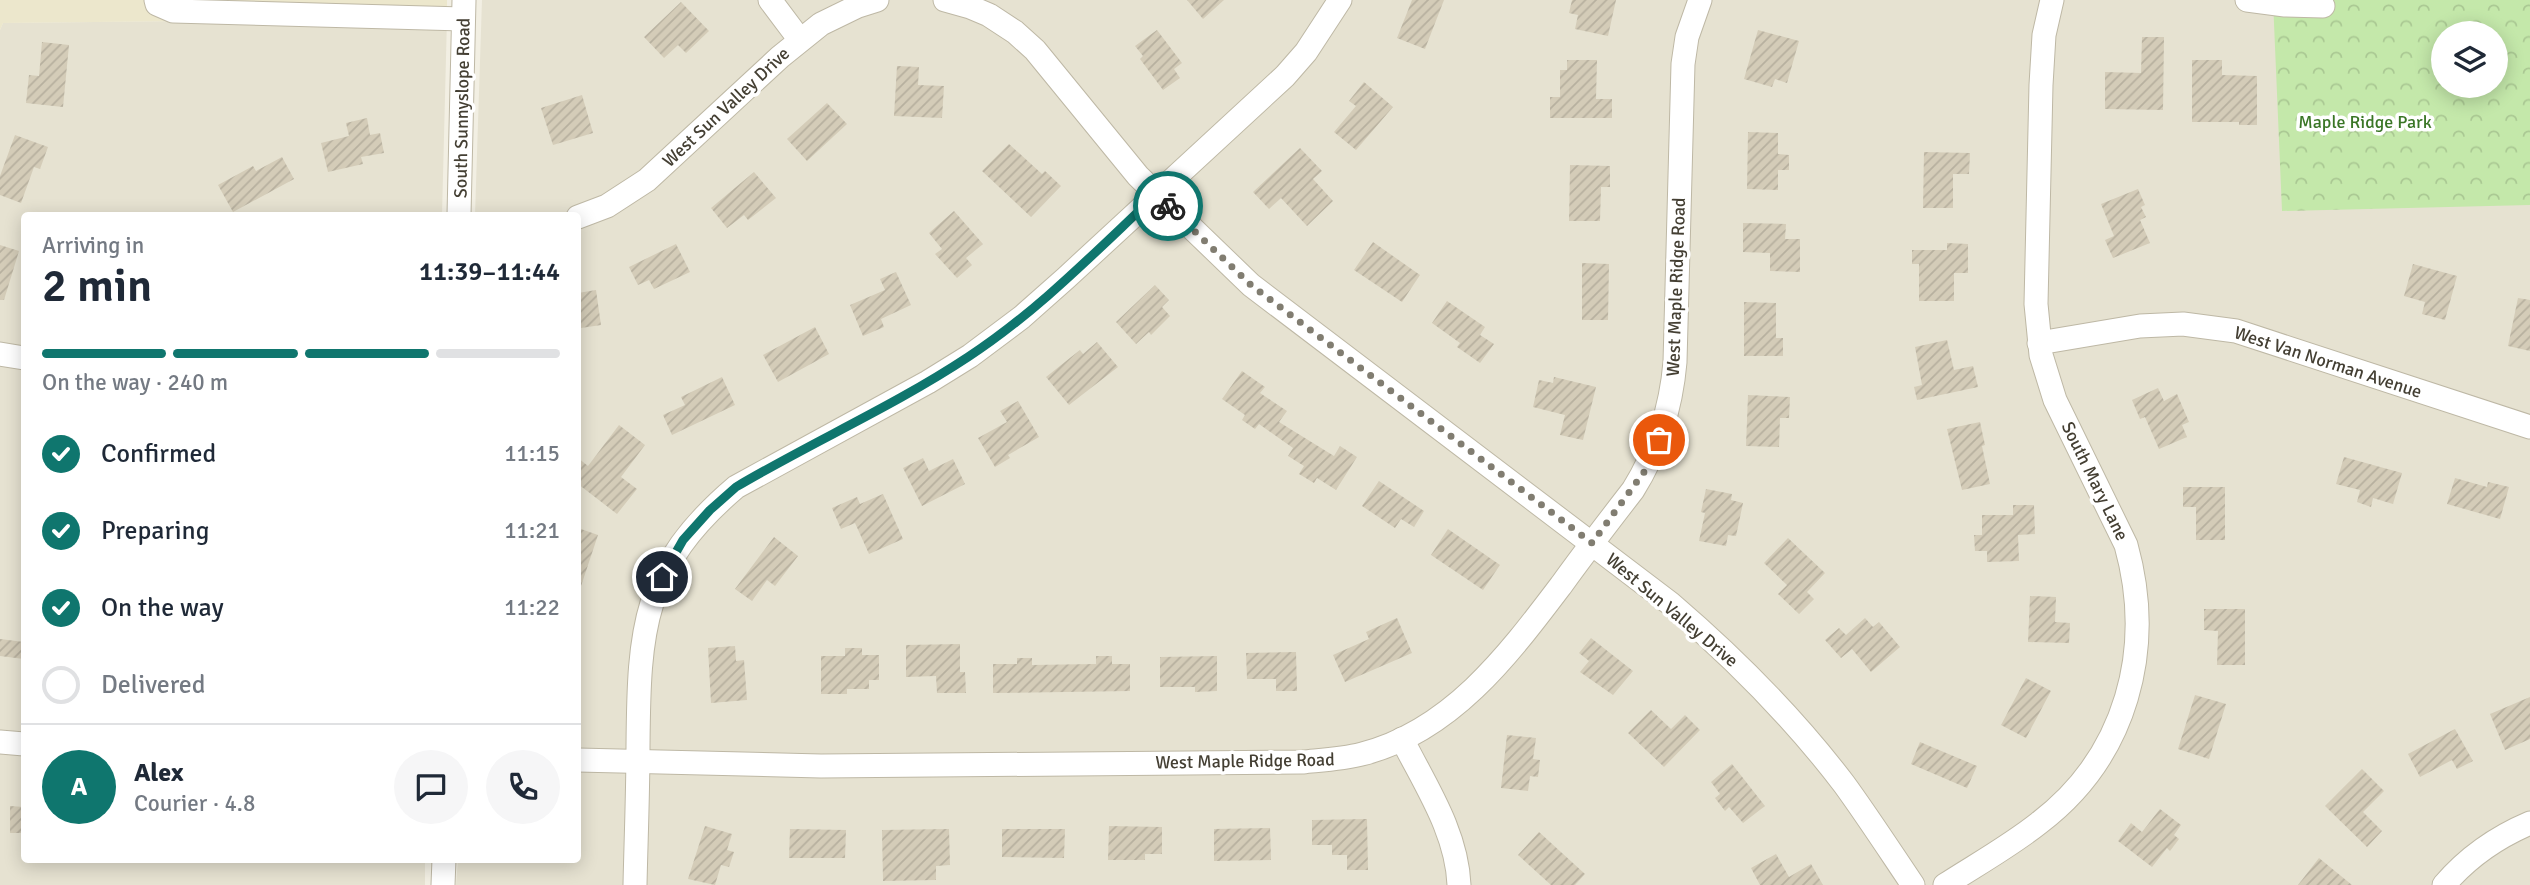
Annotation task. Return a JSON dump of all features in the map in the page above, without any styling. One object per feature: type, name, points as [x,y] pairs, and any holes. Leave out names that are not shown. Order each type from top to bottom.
[{"type":"street","points":[[156,0],[157,4],[173,11],[382,8],[463,10]]},
{"type":"street","points":[[770,0],[800,40]]},
{"type":"street","name":"West Sun Valley Drive","points":[[581,216],[607,206],[647,180],[800,40],[834,16],[877,0]]},
{"type":"street","name":"West Sun Valley Drive","points":[[945,0],[989,15],[1025,41],[1156,195],[1251,285],[1671,604],[1756,682],[1813,745],[1913,885]]},
{"type":"street","points":[[635,885],[640,658],[644,628],[653,596],[683,540],[710,510],[736,487],[928,382],[970,356],[1031,309],[1285,76],[1327,23],[1340,0]]},
{"type":"street","name":"West Maple Ridge Road","points":[[581,760],[821,766],[1303,762],[1365,754],[1402,739],[1441,716],[1483,682],[1530,627],[1644,472],[1665,422],[1673,387],[1683,64],[1687,37],[1700,0]]},
{"type":"street","name":"South Mary Lane","points":[[1945,885],[2039,824],[2087,776],[2112,736],[2132,681],[2138,623],[2133,570],[2116,522],[2055,400],[2039,343],[2036,304],[2040,85],[2044,35],[2052,0]]},
{"type":"street","points":[[2246,0],[2323,6]]},
{"type":"street","name":"South Sunnyslope Road","points":[[459,212],[463,10]]},
{"type":"street","name":"West Van Norman Avenue","points":[[2039,343],[2140,326],[2183,324],[2236,331],[2530,427]]},
{"type":"street","points":[[0,354],[21,358]]},
{"type":"street","points":[[1402,739],[1449,833],[1458,866],[1459,885]]},
{"type":"street","points":[[0,741],[21,744]]},
{"type":"street","points":[[2444,885],[2455,872],[2482,850],[2511,831],[2530,823]]},
{"type":"street","points":[[443,885],[444,863]]},
{"type":"shaded area","points":[[0,0],[447,0],[447,18],[3,23],[0,30]]},
{"type":"shaded area","points":[[482,0],[2530,0],[2530,885],[456,885],[458,863],[581,863],[581,212],[475,212]]},
{"type":"shaded area","points":[[447,18],[442,212],[21,212],[21,863],[425,863],[425,885],[0,885],[0,30],[3,23]]},
{"type":"green space","name":"Maple Ridge Park","points":[[2273,0],[2530,0],[2530,205],[2282,211]]},
{"type":"building","points":[[1187,0],[1224,0],[1203,19]]},
{"type":"building","points":[[1412,0],[1444,0],[1425,49],[1397,38]]},
{"type":"building","points":[[1572,0],[1616,0],[1608,36],[1575,29],[1578,15],[1569,13]]},
{"type":"building","points":[[681,2],[709,31],[686,53],[678,45],[664,58],[644,37]]},
{"type":"building","points":[[1157,30],[1182,63],[1174,69],[1180,78],[1163,90],[1140,59],[1143,56],[1135,46]]},
{"type":"building","points":[[1758,30],[1799,41],[1787,83],[1775,79],[1772,87],[1744,79]]},
{"type":"building","points":[[2142,37],[2164,37],[2163,110],[2105,109],[2105,72],[2141,73]]},
{"type":"building","points":[[42,42],[69,45],[63,107],[26,103],[29,75],[39,76]]},
{"type":"building","points":[[1567,60],[1597,60],[1596,99],[1612,99],[1612,118],[1550,118],[1550,97],[1560,97],[1560,70],[1567,70]]},
{"type":"building","points":[[2192,60],[2222,60],[2222,75],[2257,76],[2257,125],[2239,125],[2239,122],[2192,122]]},
{"type":"building","points":[[897,66],[919,67],[918,85],[944,86],[942,118],[894,116]]},
{"type":"building","points":[[1364,82],[1393,107],[1356,150],[1334,132],[1356,106],[1349,101]]},
{"type":"building","points":[[582,95],[593,133],[553,145],[541,108]]},
{"type":"building","points":[[827,103],[847,124],[807,161],[787,139]]},
{"type":"building","points":[[367,118],[370,135],[380,133],[384,153],[361,157],[363,164],[328,172],[321,143],[349,136],[346,123]]},
{"type":"building","points":[[1748,132],[1778,133],[1778,154],[1789,155],[1789,170],[1778,170],[1778,190],[1747,189]]},
{"type":"building","points":[[15,135],[48,147],[40,169],[34,167],[21,203],[0,195],[0,176]]},
{"type":"building","points":[[1009,144],[1042,174],[1045,171],[1061,186],[1031,217],[982,171]]},
{"type":"building","points":[[1300,148],[1322,171],[1313,179],[1333,201],[1307,226],[1281,198],[1269,209],[1253,192]]},
{"type":"building","points":[[1924,152],[1970,153],[1969,174],[1953,174],[1953,208],[1923,208]]},
{"type":"building","points":[[282,157],[294,179],[233,212],[218,185],[253,166],[256,171]]},
{"type":"building","points":[[1570,165],[1610,166],[1610,187],[1601,187],[1600,221],[1569,221]]},
{"type":"building","points":[[754,172],[776,198],[748,220],[744,215],[727,228],[711,208]]},
{"type":"building","points":[[2138,189],[2145,205],[2141,207],[2146,217],[2140,220],[2150,243],[2113,258],[2105,240],[2114,236],[2101,204]]},
{"type":"building","points":[[954,211],[983,244],[966,258],[972,265],[957,278],[935,254],[942,249],[929,233]]},
{"type":"building","points":[[1743,223],[1786,224],[1785,239],[1800,239],[1800,272],[1770,271],[1770,253],[1743,252]]},
{"type":"building","points":[[1373,242],[1420,275],[1402,302],[1354,270]]},
{"type":"building","points":[[1947,243],[1968,244],[1968,273],[1954,273],[1954,301],[1919,301],[1919,264],[1912,264],[1912,250],[1947,250]]},
{"type":"building","points":[[676,244],[690,272],[654,289],[649,280],[638,285],[629,267]]},
{"type":"building","points":[[0,245],[19,251],[4,300],[0,300]]},
{"type":"building","points":[[1582,263],[1609,264],[1608,320],[1582,320]]},
{"type":"building","points":[[2413,264],[2457,276],[2445,320],[2422,314],[2425,302],[2404,296]]},
{"type":"building","points":[[896,272],[911,305],[881,319],[884,327],[863,336],[850,305],[885,290],[880,279]]},
{"type":"building","points":[[1155,285],[1169,300],[1162,307],[1170,316],[1151,335],[1149,332],[1136,344],[1116,322]]},
{"type":"building","points":[[596,290],[601,325],[581,328],[581,292]]},
{"type":"building","points":[[2518,298],[2530,300],[2530,351],[2508,346]]},
{"type":"building","points":[[1447,301],[1485,327],[1480,335],[1494,344],[1480,363],[1457,347],[1460,343],[1432,323]]},
{"type":"building","points":[[1744,302],[1776,303],[1776,338],[1783,338],[1783,356],[1744,356]]},
{"type":"building","points":[[815,327],[829,354],[778,382],[763,355]]},
{"type":"building","points":[[1947,340],[1954,370],[1973,366],[1978,387],[1917,400],[1914,387],[1922,385],[1915,347]]},
{"type":"building","points":[[1097,342],[1118,367],[1069,405],[1046,377],[1080,350],[1083,354]]},
{"type":"building","points":[[1242,371],[1265,387],[1260,393],[1287,411],[1279,422],[1334,456],[1340,446],[1357,457],[1336,490],[1317,478],[1314,483],[1299,474],[1304,466],[1288,456],[1293,448],[1259,424],[1255,429],[1242,420],[1245,415],[1222,399]]},
{"type":"building","points":[[722,377],[735,405],[672,435],[663,415],[685,405],[681,397]]},
{"type":"building","points":[[1554,377],[1596,387],[1583,440],[1560,435],[1565,415],[1533,407],[1539,380],[1553,383]]},
{"type":"building","points":[[2158,388],[2164,401],[2177,394],[2189,422],[2182,425],[2187,437],[2159,449],[2145,417],[2140,419],[2132,400]]},
{"type":"building","points":[[1748,395],[1790,397],[1789,418],[1780,418],[1779,447],[1746,446]]},
{"type":"building","points":[[1018,401],[1039,437],[1008,455],[1010,458],[995,467],[978,438],[1007,422],[1000,411]]},
{"type":"building","points":[[1980,422],[1990,484],[1962,490],[1947,429]]},
{"type":"building","points":[[619,425],[645,445],[621,477],[637,489],[617,514],[581,486],[581,460],[588,466]]},
{"type":"building","points":[[2344,457],[2402,473],[2393,504],[2373,498],[2371,507],[2357,502],[2360,490],[2336,484]]},
{"type":"building","points":[[923,458],[929,471],[953,459],[965,484],[922,506],[903,468]]},
{"type":"building","points":[[2455,478],[2487,487],[2488,482],[2509,487],[2500,519],[2447,504]]},
{"type":"building","points":[[1379,481],[1424,511],[1414,527],[1401,519],[1395,528],[1362,506]]},
{"type":"building","points":[[2183,487],[2225,487],[2225,540],[2196,540],[2196,507],[2183,507]]},
{"type":"building","points":[[1706,489],[1732,494],[1731,500],[1743,503],[1736,536],[1728,535],[1726,546],[1699,541],[1705,513],[1701,512]]},
{"type":"building","points":[[883,494],[903,539],[869,554],[855,523],[841,529],[832,508],[857,497],[860,504]]},
{"type":"building","points":[[2013,505],[2034,505],[2035,534],[2018,535],[2019,561],[1987,562],[1987,551],[1975,551],[1974,535],[1982,535],[1982,515],[2013,515]]},
{"type":"building","points":[[581,529],[598,535],[581,586]]},
{"type":"building","points":[[1448,529],[1500,565],[1483,590],[1431,555]]},
{"type":"building","points":[[774,537],[798,556],[775,586],[767,580],[752,601],[735,589]]},
{"type":"building","points":[[1788,538],[1825,573],[1807,592],[1814,599],[1799,614],[1778,594],[1787,585],[1764,563]]},
{"type":"building","points":[[2030,596],[2056,597],[2055,622],[2070,623],[2069,643],[2028,642]]},
{"type":"building","points":[[2204,609],[2245,609],[2245,665],[2217,665],[2218,631],[2204,630]]},
{"type":"building","points":[[1397,618],[1412,653],[1345,682],[1333,655],[1369,639],[1366,632]]},
{"type":"building","points":[[1865,618],[1873,627],[1879,622],[1900,647],[1871,672],[1852,649],[1841,658],[1825,640],[1839,628],[1846,635]]},
{"type":"building","points":[[1591,638],[1633,671],[1613,695],[1580,672],[1589,661],[1579,653]]},
{"type":"building","points":[[0,639],[21,642],[21,659],[0,656]]},
{"type":"building","points":[[960,644],[960,672],[965,672],[966,693],[937,693],[936,676],[906,677],[906,645]]},
{"type":"building","points":[[735,646],[736,661],[744,660],[747,700],[711,703],[708,648]]},
{"type":"building","points":[[845,648],[862,648],[862,655],[879,655],[879,680],[869,680],[869,689],[847,689],[847,694],[821,694],[821,656],[845,656]]},
{"type":"building","points":[[1296,652],[1297,691],[1276,691],[1276,679],[1247,679],[1246,653]]},
{"type":"building","points":[[1096,656],[1112,656],[1112,664],[1130,664],[1130,691],[993,693],[993,664],[1017,664],[1017,658],[1032,658],[1032,665],[1096,664]]},
{"type":"building","points":[[1217,656],[1217,691],[1195,692],[1195,687],[1160,687],[1160,657]]},
{"type":"building","points":[[2026,678],[2051,691],[2026,738],[2001,725]]},
{"type":"building","points":[[2195,695],[2226,704],[2209,759],[2178,749]]},
{"type":"building","points":[[2530,697],[2530,739],[2505,750],[2490,714]]},
{"type":"building","points":[[1651,710],[1671,729],[1685,715],[1700,730],[1664,767],[1628,733]]},
{"type":"building","points":[[2455,729],[2473,761],[2457,769],[2452,760],[2420,777],[2408,754]]},
{"type":"building","points":[[1507,735],[1536,738],[1533,759],[1540,760],[1538,777],[1530,776],[1528,791],[1501,788]]},
{"type":"building","points":[[1920,742],[1977,766],[1967,788],[1911,764]]},
{"type":"building","points":[[1732,764],[1765,806],[1743,823],[1729,807],[1725,811],[1715,798],[1720,794],[1711,782]]},
{"type":"building","points":[[2362,769],[2384,791],[2363,812],[2382,831],[2367,847],[2325,806]]},
{"type":"building","points":[[10,806],[21,807],[21,833],[10,833]]},
{"type":"building","points":[[2160,809],[2181,825],[2174,835],[2179,839],[2170,851],[2167,848],[2152,867],[2118,841],[2131,823],[2142,832]]},
{"type":"building","points":[[1367,819],[1368,870],[1347,870],[1347,855],[1332,855],[1332,845],[1312,845],[1312,820]]},
{"type":"building","points":[[705,826],[732,834],[727,850],[734,852],[729,867],[721,865],[715,885],[688,879]]},
{"type":"building","points":[[1109,826],[1162,827],[1162,854],[1145,854],[1145,860],[1108,860]]},
{"type":"building","points":[[1270,828],[1271,860],[1214,861],[1214,829]]},
{"type":"building","points":[[790,829],[846,830],[845,858],[789,858]]},
{"type":"building","points":[[949,829],[950,865],[936,866],[936,880],[883,881],[882,830]]},
{"type":"building","points":[[1002,829],[1065,829],[1064,858],[1002,857]]},
{"type":"building","points":[[1539,832],[1585,874],[1575,885],[1551,885],[1518,855]]},
{"type":"building","points":[[1776,854],[1789,877],[1811,864],[1823,885],[1760,885],[1751,868]]},
{"type":"building","points":[[2319,858],[2352,885],[2298,885]]},
{"type":"way so far","points":[[1168,206],[1251,285],[1592,543],[1633,490],[1659,440]]},
{"type":"route","points":[[662,577],[683,540],[710,510],[736,487],[928,382],[970,356],[1022,317],[1156,195],[1168,206]]}]
